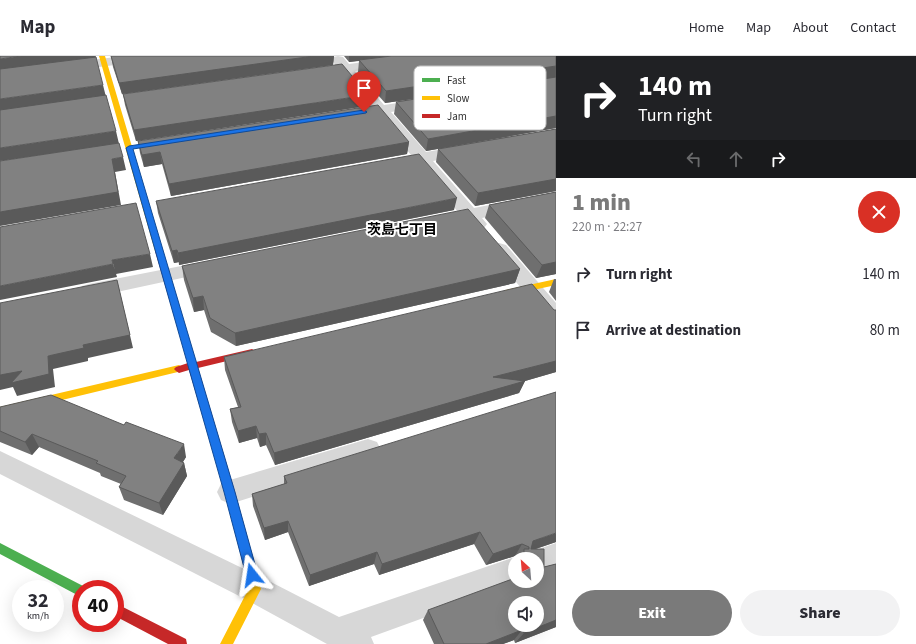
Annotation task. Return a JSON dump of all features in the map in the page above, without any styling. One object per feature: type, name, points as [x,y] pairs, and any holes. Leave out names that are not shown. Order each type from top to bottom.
[{"type":"street","points":[[52,69],[103,59],[155,56]]},
{"type":"street","points":[[335,56],[556,317]]},
{"type":"street","points":[[300,75],[434,56]]},
{"type":"street","points":[[103,59],[230,492],[255,589],[226,644]]},
{"type":"street","points":[[100,102],[131,98]]},
{"type":"street","points":[[341,116],[414,104]]},
{"type":"street","points":[[114,150],[145,145]]},
{"type":"street","points":[[375,166],[481,147]]},
{"type":"street","points":[[424,224],[556,197]]},
{"type":"street","points":[[76,294],[229,263]]},
{"type":"street","points":[[500,295],[556,282]]},
{"type":"street","points":[[0,411],[262,350]]},
{"type":"street","points":[[230,492],[389,444]]},
{"type":"street","points":[[0,462],[255,589],[348,638],[508,574]]},
{"type":"street","points":[[0,548],[72,586]]},
{"type":"street","points":[[544,561],[556,557]]},
{"type":"street","points":[[124,614],[181,644]]},
{"type":"building","points":[[0,56],[21,56],[0,59]]},
{"type":"building","points":[[111,56],[314,56],[119,83]]},
{"type":"building","points":[[391,56],[556,56],[556,66],[546,67],[546,66],[414,66],[414,87],[386,91],[359,60]]},
{"type":"building","points":[[96,57],[103,85],[0,99],[0,69]]},
{"type":"building","points":[[342,64],[368,95],[134,130],[123,94]]},
{"type":"building","points":[[556,77],[556,116],[546,118],[546,79]]},
{"type":"building","points":[[106,95],[116,131],[0,148],[0,110]]},
{"type":"building","points":[[414,99],[414,123],[396,102]]},
{"type":"building","points":[[378,105],[409,142],[169,184],[160,152],[142,155],[138,141]]},
{"type":"building","points":[[556,129],[556,179],[478,193],[438,149]]},
{"type":"building","points":[[420,130],[478,130],[428,139]]},
{"type":"building","points":[[119,143],[123,157],[112,159],[118,192],[0,212],[0,161]]},
{"type":"building","points":[[419,154],[457,198],[178,253],[177,250],[172,251],[156,201]]},
{"type":"building","points":[[556,192],[556,262],[542,265],[489,205]]},
{"type":"building","points":[[136,203],[150,254],[112,260],[113,264],[0,286],[0,227]]},
{"type":"building","points":[[468,209],[520,269],[235,333],[210,318],[203,296],[193,298],[182,266]]},
{"type":"building","points":[[117,280],[130,335],[83,345],[84,348],[48,356],[49,374],[11,383],[22,371],[0,375],[0,303]]},
{"type":"building","points":[[532,284],[554,310],[556,310],[556,361],[493,377],[525,381],[274,453],[266,433],[259,434],[256,426],[238,431],[230,409],[241,407],[224,357]]},
{"type":"building","points":[[556,392],[556,533],[533,541],[531,549],[544,549],[544,552],[524,552],[524,549],[529,549],[529,547],[522,544],[493,554],[480,532],[382,564],[377,552],[310,575],[288,521],[264,528],[252,494],[287,483],[284,476]]},
{"type":"building","points":[[51,395],[124,425],[126,422],[184,444],[174,458],[184,463],[159,503],[119,487],[126,476],[96,463],[98,461],[32,434],[25,442],[0,431],[0,407]]},
{"type":"building","points":[[556,564],[556,620],[544,625],[544,596],[508,596],[508,632],[517,632],[486,644],[444,644],[428,610],[508,581],[508,588],[544,588],[544,567]]},
{"type":"traffic: fast","points":[[0,548],[72,586]]},
{"type":"traffic: slow","points":[[102,56],[159,251]]},
{"type":"traffic: slow","points":[[506,293],[556,282]]},
{"type":"traffic: slow","points":[[0,411],[179,369]]},
{"type":"traffic: slow","points":[[226,644],[255,589],[251,572]]},
{"type":"traffic: jam","points":[[159,251],[230,492],[251,572]]},
{"type":"traffic: jam","points":[[179,369],[252,352]]},
{"type":"traffic: jam","points":[[124,614],[181,644]]},
{"type":"district","name":"茨島七丁目","points":[[402,230]]},
{"type":"route","points":[[252,575],[230,492],[129,148],[364,112]]}]
